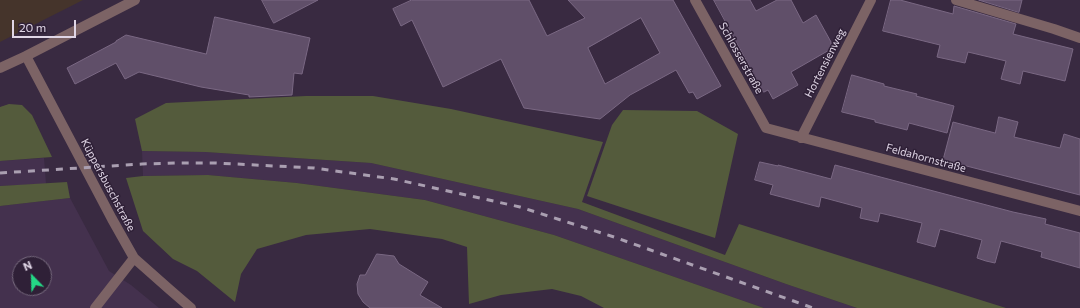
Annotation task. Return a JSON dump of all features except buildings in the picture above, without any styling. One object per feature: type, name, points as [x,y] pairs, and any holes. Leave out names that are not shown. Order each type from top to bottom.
[{"type":"street","points":[[0,68],[135,0]]},
{"type":"street","name":"Schlosserstraße","points":[[695,0],[766,128]]},
{"type":"street","name":"Hortensienweg","points":[[801,138],[871,0]]},
{"type":"street","points":[[956,0],[1054,28],[1080,38]]},
{"type":"street","name":"Küppersbuschstraße","points":[[26,56],[134,258],[191,308]]},
{"type":"street","name":"Feldahornstraße","points":[[766,128],[1080,211]]},
{"type":"street","points":[[95,308],[134,258]]},
{"type":"shaded area","points":[[0,0],[83,0],[0,42]]},
{"type":"shaded area","points":[[142,151],[205,152],[371,163],[578,209],[857,308],[764,308],[554,235],[425,200],[297,183],[208,175],[143,176]]},
{"type":"shaded area","points":[[44,158],[46,184],[0,186],[0,161]]},
{"type":"shaded area","points":[[70,198],[109,271],[131,285],[159,308],[0,308],[0,206]]},
{"type":"green space","points":[[306,96],[373,96],[451,109],[603,142],[582,202],[725,255],[739,224],[1006,308],[857,308],[578,209],[371,163],[205,152],[142,151],[135,119],[166,103]]},
{"type":"green space","points":[[9,104],[22,105],[32,115],[52,157],[0,161],[0,107]]},
{"type":"green space","points":[[623,110],[697,111],[738,134],[715,238],[587,196],[612,125]]},
{"type":"green space","points":[[208,175],[297,183],[425,200],[554,235],[764,308],[604,308],[581,296],[552,289],[501,295],[469,304],[467,247],[442,239],[370,229],[306,235],[257,249],[241,274],[235,302],[197,271],[173,259],[143,231],[126,178],[143,176]]},
{"type":"green space","points":[[67,182],[70,198],[0,206],[0,186]]},
{"type":"railway","points":[[0,173],[142,164],[216,163],[314,168],[394,179],[520,207],[614,237],[813,308]]}]
